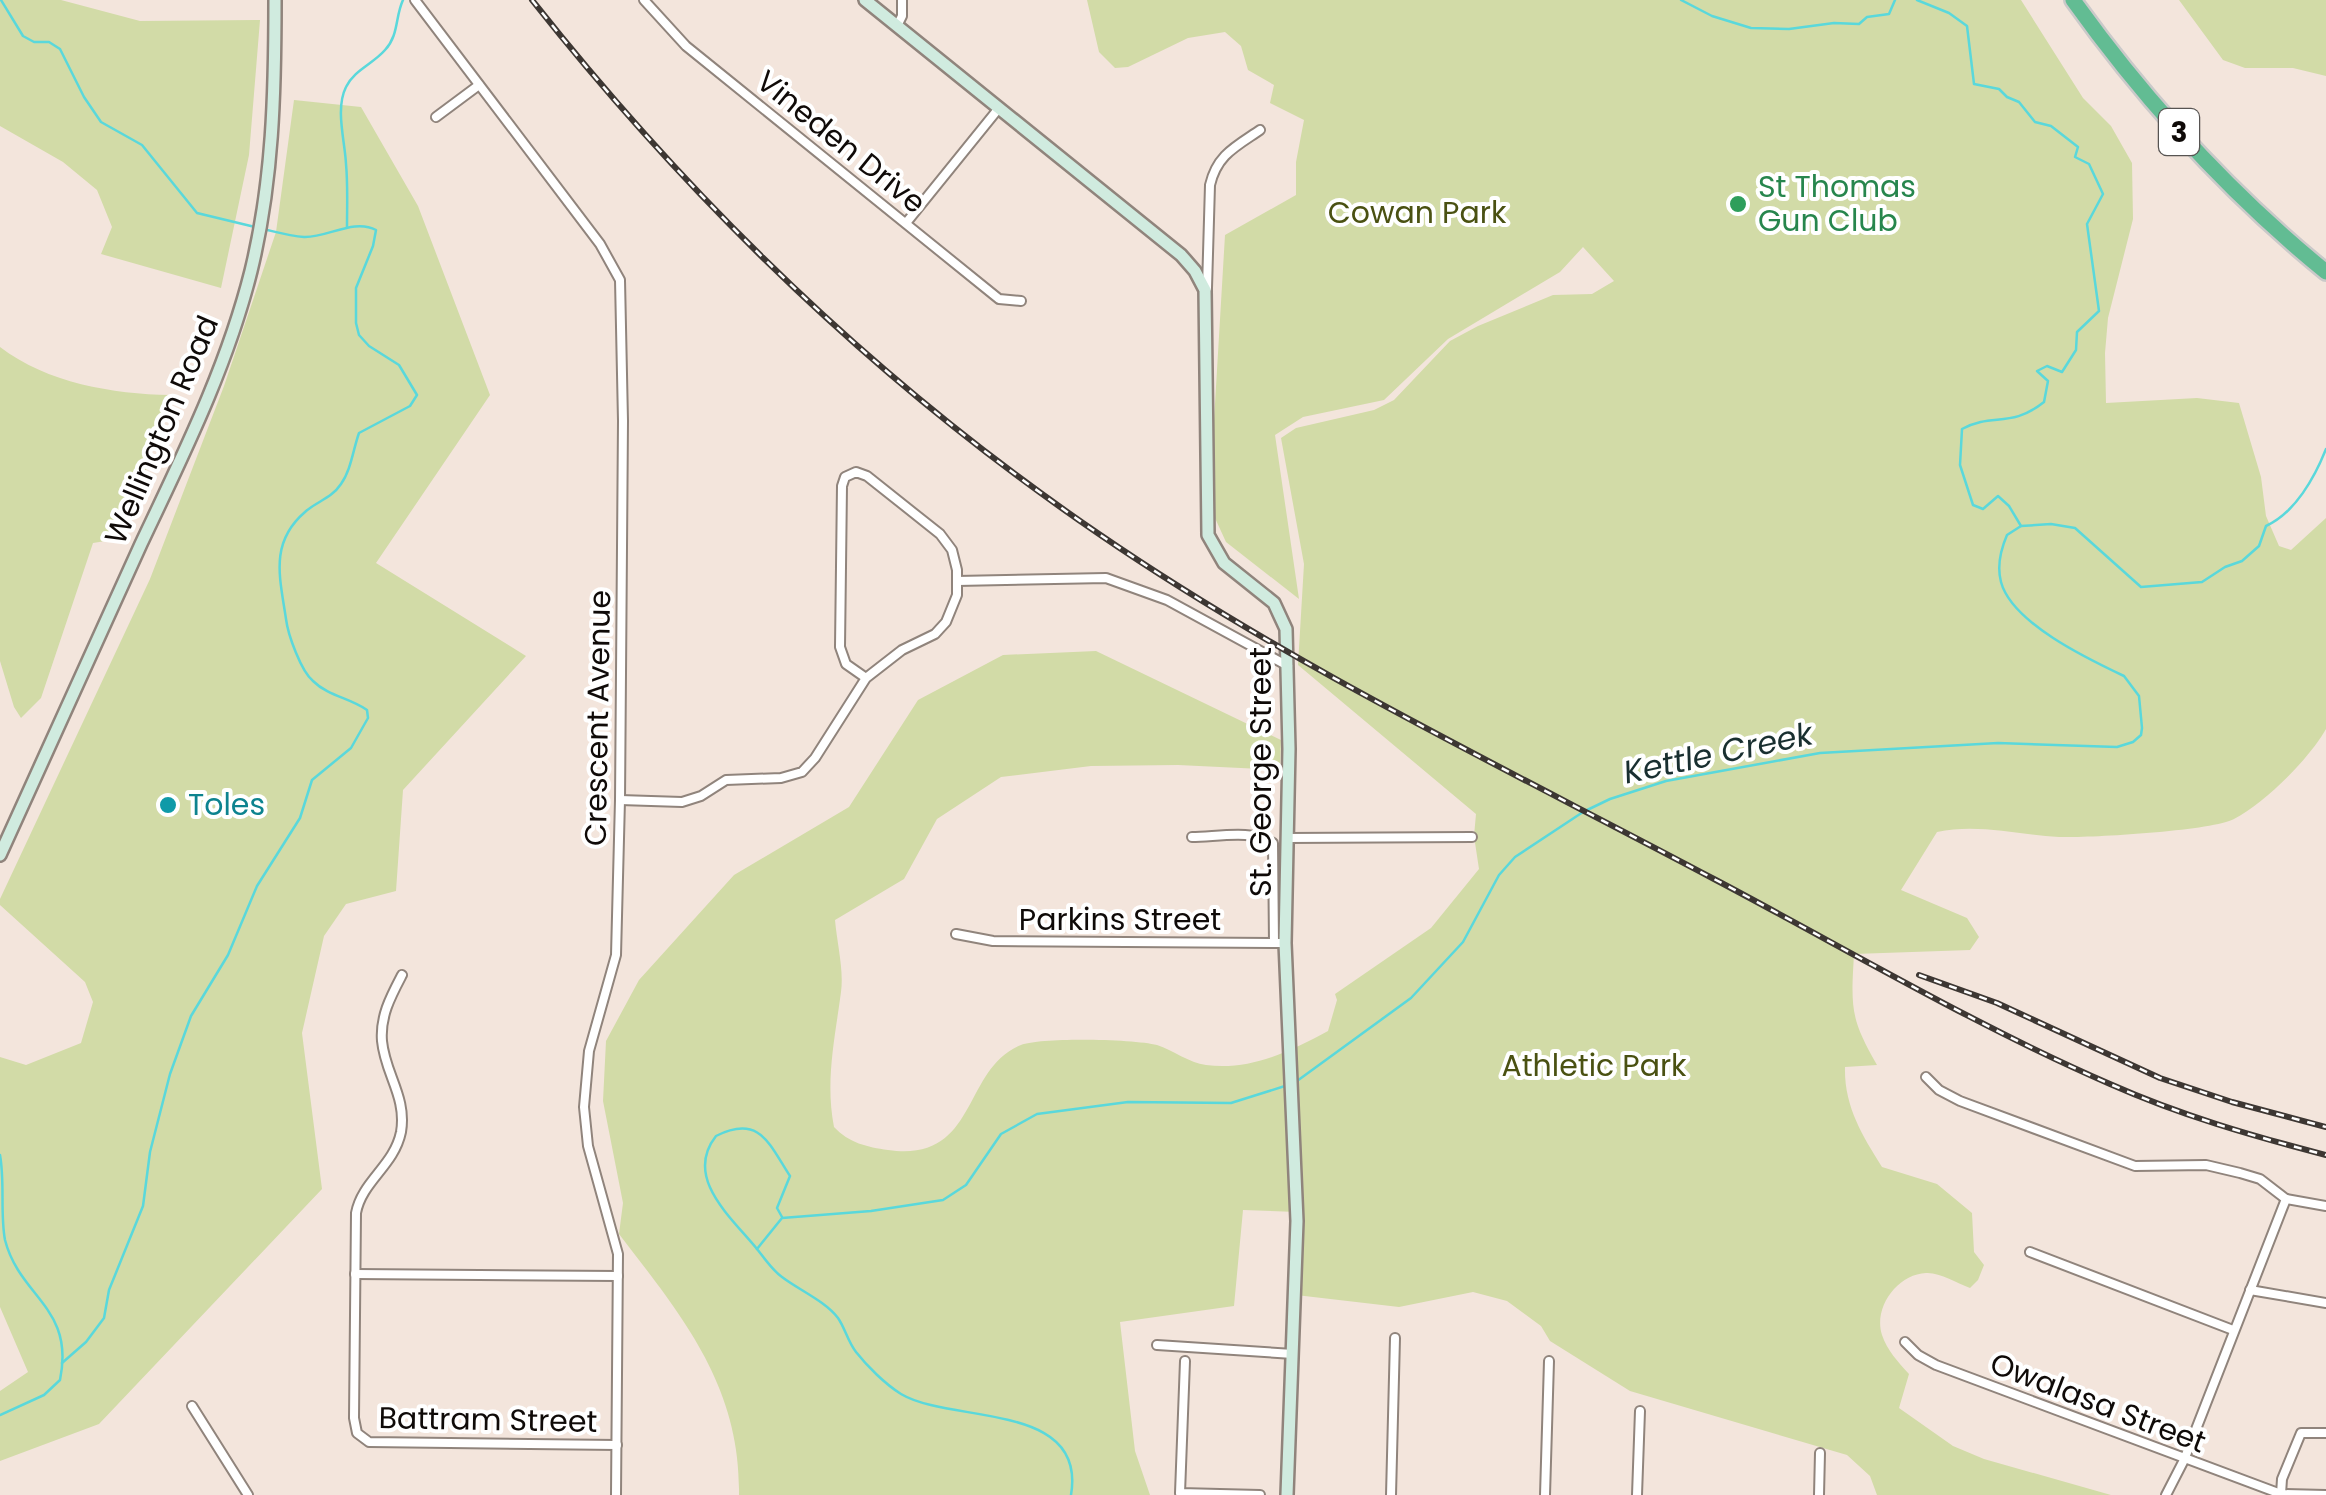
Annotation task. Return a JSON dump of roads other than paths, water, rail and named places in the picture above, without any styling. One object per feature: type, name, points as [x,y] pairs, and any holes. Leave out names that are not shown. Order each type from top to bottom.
[{"type":"highway","name":"3","points":[[2073,0],[2188,144],[2232,190],[2326,272]]},
{"type":"street","name":"Wellington Road","points":[[0,854],[190,438],[240,312],[268,179],[275,0]]},
{"type":"street","name":"Crescent Avenue","points":[[415,0],[600,244],[620,280],[620,800],[616,956],[589,1052],[584,1094],[586,1137],[616,1247],[616,1495]]},
{"type":"street","name":"Vineden Drive","points":[[644,0],[686,46],[999,300],[1021,301]]},
{"type":"street","name":"St. George Street","points":[[865,0],[1186,260],[1203,284],[1207,302],[1208,536],[1224,562],[1270,598],[1286,629],[1287,838],[1279,943],[1298,1220],[1287,1495]]},
{"type":"street","points":[[897,26],[902,16],[902,0]]},
{"type":"street","points":[[436,117],[479,85]]},
{"type":"street","points":[[906,223],[999,108]]},
{"type":"street","points":[[1207,302],[1213,172],[1218,161],[1260,130]]},
{"type":"street","points":[[620,800],[682,802],[695,799],[726,780],[781,778],[802,772],[816,758],[866,678],[902,650],[940,630],[955,604],[956,560],[940,534],[864,474],[856,472],[845,477],[840,647],[846,664],[866,678]]},
{"type":"street","points":[[957,581],[1106,578],[1167,600],[1288,666]]},
{"type":"street","points":[[1192,837],[1265,837],[1273,843],[1279,943]]},
{"type":"street","points":[[1287,838],[1472,837]]},
{"type":"street","name":"Parkins Street","points":[[956,934],[993,942],[1279,943]]},
{"type":"street","points":[[402,975],[388,1000],[382,1030],[384,1054],[400,1092],[401,1132],[390,1162],[360,1199],[355,1274],[618,1276]]},
{"type":"street","points":[[1926,1077],[1939,1090],[1960,1101],[2120,1161],[2150,1167],[2222,1168],[2260,1179],[2286,1199],[2326,1206]]},
{"type":"street","points":[[2166,1495],[2184,1460],[2286,1199]]},
{"type":"street","points":[[2030,1252],[2233,1330]]},
{"type":"street","name":"Battram Street","points":[[355,1274],[354,1418],[360,1437],[380,1442],[617,1445]]},
{"type":"street","points":[[2250,1290],[2326,1303]]},
{"type":"street","points":[[1391,1495],[1396,1338]]},
{"type":"street","name":"Owalasa Street","points":[[1905,1342],[1918,1356],[1936,1365],[2184,1460],[2281,1495],[2326,1495]]},
{"type":"street","points":[[1158,1345],[1293,1354]]},
{"type":"street","points":[[1184,1361],[1180,1493],[1260,1495]]},
{"type":"street","points":[[1545,1495],[1549,1361]]},
{"type":"street","points":[[192,1406],[248,1495]]},
{"type":"street","points":[[1637,1495],[1640,1411]]},
{"type":"street","points":[[2281,1495],[2282,1479],[2301,1432],[2326,1433]]},
{"type":"street","points":[[1819,1495],[1820,1453]]},
{"type":"waterway","points":[[1,0],[23,36],[60,49],[101,122],[142,145],[197,213],[255,227]]},
{"type":"waterway","points":[[347,227],[343,96],[354,76],[389,44],[403,0]]},
{"type":"waterway","points":[[1681,0],[1712,16],[1751,28],[1789,29],[1859,24],[1867,17],[1889,14],[1895,0]]},
{"type":"waterway","points":[[1917,0],[1949,13],[1967,26],[1974,84],[1999,89],[2019,102],[2035,122],[2051,126],[2078,147],[2075,157],[2089,164],[2103,194],[2087,224],[2099,311],[2077,332],[2076,350],[2062,372],[2047,366],[2037,371],[2048,381],[2044,402],[2021,415],[1962,429],[1960,465],[1973,505],[1983,509],[1998,496],[2021,526]]},
{"type":"waterway","points":[[62,1363],[86,1342],[104,1318],[109,1290],[143,1206],[150,1152],[170,1074],[191,1016],[228,955],[257,886],[300,818],[312,780],[351,748],[368,718],[367,710],[332,694],[308,676],[292,643],[286,619],[280,562],[286,536],[294,524],[341,484],[359,433],[410,406],[417,395],[399,365],[369,346],[359,335],[356,323],[356,288],[376,230],[359,226],[304,237],[263,229]]},
{"type":"waterway","name":"Kettle Creek","points":[[1297,1081],[1411,998],[1463,942],[1499,875],[1515,857],[1610,799],[1666,781],[1820,753],[1998,743],[2117,747],[2133,742],[2142,728],[2139,696],[2124,676],[2053,638],[2020,612],[2008,597],[1999,570],[2007,535],[2021,526],[2051,524],[2075,528],[2141,587],[2202,582],[2242,561],[2259,546],[2266,526],[2303,493],[2326,449]]},
{"type":"waterway","name":"Kettle Creek","points":[[1071,1495],[1070,1465],[1058,1444],[1011,1420],[923,1403],[901,1394],[860,1357],[833,1312],[778,1274],[757,1249],[782,1218],[943,1200],[966,1185],[1001,1134],[1037,1114],[1128,1102],[1231,1103],[1285,1086]]},
{"type":"waterway","name":"Kettle Creek","points":[[757,1249],[724,1211],[708,1182],[707,1152],[716,1136],[743,1128],[769,1143],[790,1176],[777,1208],[782,1217]]},
{"type":"waterway","points":[[0,1155],[5,1240],[12,1260],[53,1319],[63,1355],[60,1380],[44,1395],[0,1415]]},
{"type":"railway","points":[[532,0],[659,149],[795,289],[942,417],[1019,477],[1173,582],[1324,673],[2009,1037],[2163,1106],[2326,1155]]},
{"type":"railway","points":[[1919,975],[1997,1003],[2160,1078],[2326,1127]]},
{"type":"place","name":"St Thomas Gun Club","points":[[1738,204]]},
{"type":"place","name":"Toles","points":[[168,805]]},
{"type":"park label","name":"Cowan Park","points":[[1417,213]]},
{"type":"park label","name":"Athletic Park","points":[[1594,1066]]}]
